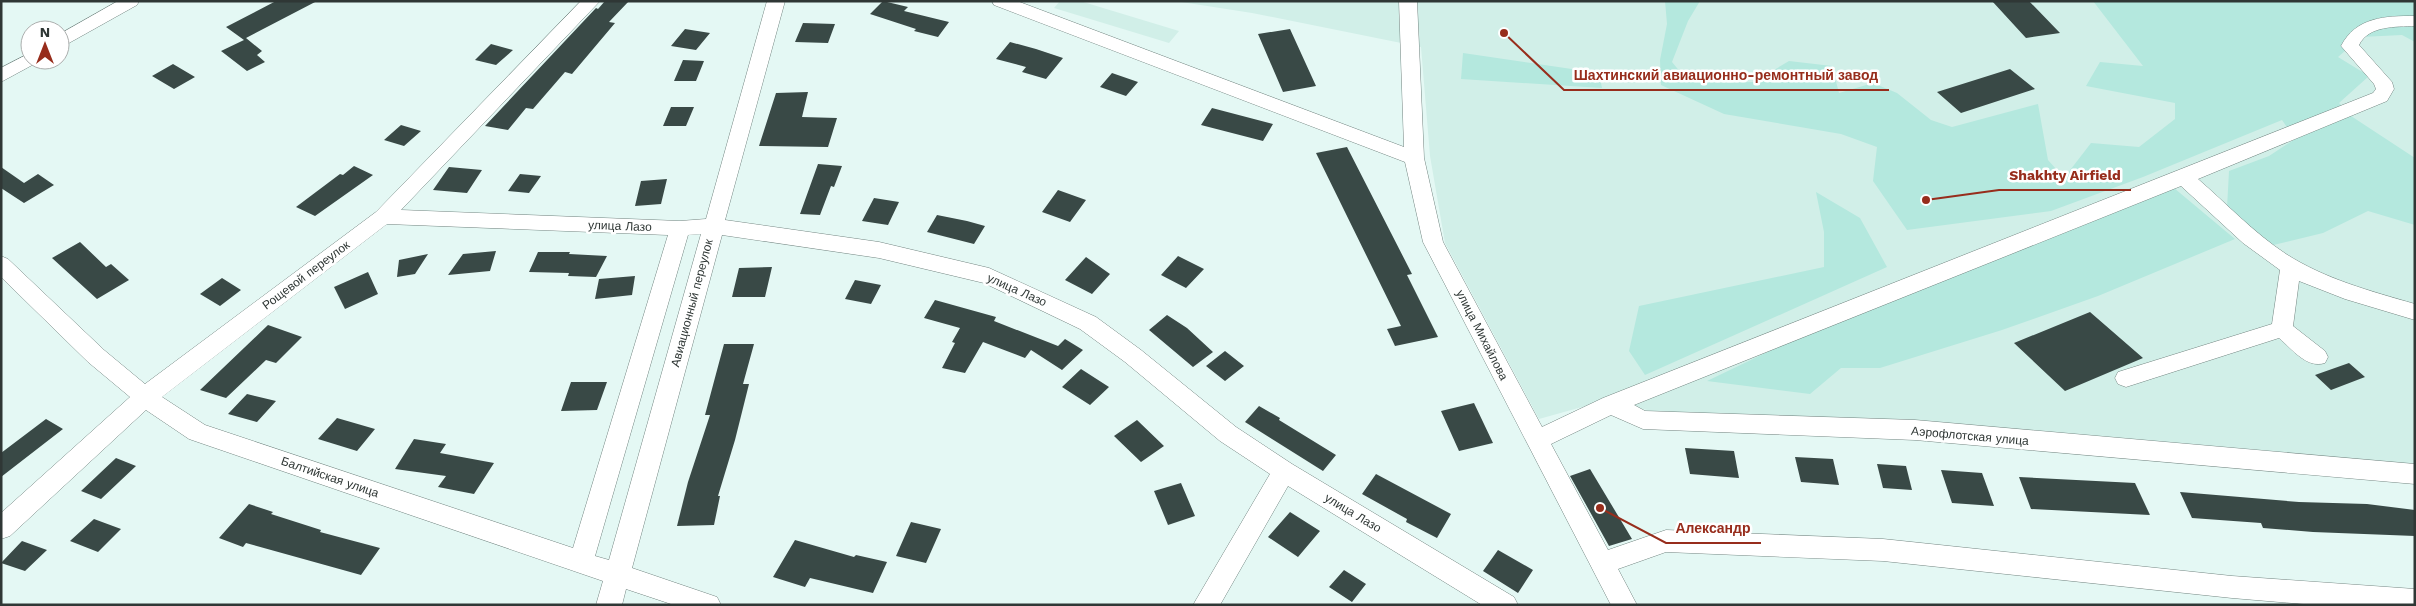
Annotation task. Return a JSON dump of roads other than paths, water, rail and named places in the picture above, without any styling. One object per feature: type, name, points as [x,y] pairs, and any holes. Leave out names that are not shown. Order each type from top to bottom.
[{"type":"street","points":[[70,36],[131,1]]},
{"type":"street","name":"Рощевой переулок","points":[[1,528],[145,397],[383,217],[574,16],[592,1]]},
{"type":"street","name":"Авиационный переулок","points":[[609,605],[776,1]]},
{"type":"street","points":[[1000,1],[1414,158]]},
{"type":"street","name":"улица Михайлова","points":[[1408,1],[1408,45],[1414,158],[1434,242],[1624,605]]},
{"type":"street","points":[[1536,440],[1611,405],[2380,97],[2386,89],[2383,82],[2350,46],[2353,37],[2370,26],[2396,21],[2415,21]]},
{"type":"street","points":[[1,76],[20,64]]},
{"type":"street","points":[[2184,177],[2252,239],[2291,267],[2361,297],[2415,312]]},
{"type":"street","name":"улица Лазо","points":[[383,217],[680,228],[713,226],[879,250],[988,276],[1088,322],[1133,356],[1228,434],[1284,471],[1505,605]]},
{"type":"street","points":[[581,562],[680,228]]},
{"type":"street","name":"Балтийская улица","points":[[1,264],[96,356],[145,397],[197,432],[708,605]]},
{"type":"street","points":[[2282,329],[2291,267]]},
{"type":"street","points":[[2282,329],[2316,357]]},
{"type":"street","points":[[2126,378],[2282,329]]},
{"type":"street","name":"Аэрофлотская улица","points":[[1611,405],[1643,420],[1915,430],[2415,474]]},
{"type":"street","points":[[1206,605],[1284,471]]},
{"type":"street","points":[[1602,563],[1666,541],[1874,549],[2232,587],[2415,601]]},
{"type":"place","name":"Шахтинский авиационно-ремонтный завод","points":[[1504,33]]},
{"type":"place","name":"Shakhty Airfield","points":[[1926,200]]},
{"type":"place","name":"Александр","points":[[1600,508]]}]
